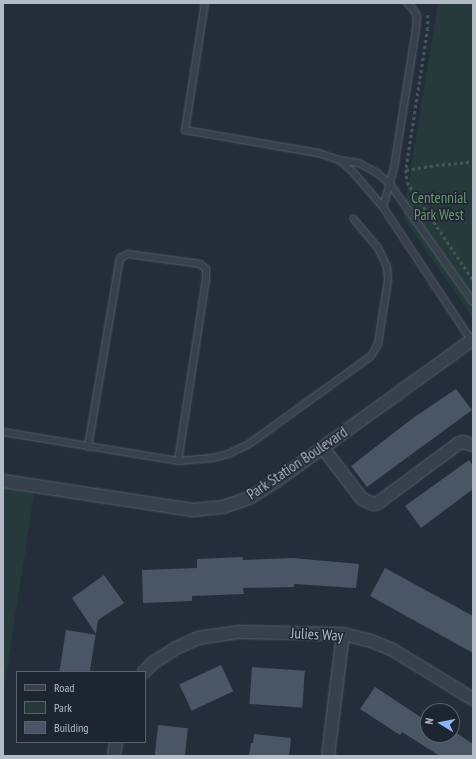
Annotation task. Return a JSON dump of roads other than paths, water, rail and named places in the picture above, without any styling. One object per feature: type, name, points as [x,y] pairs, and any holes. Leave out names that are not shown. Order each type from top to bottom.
[{"type":"street","name":"Park Station Boulevard","points":[[3,481],[193,510],[222,507],[249,498],[323,448],[472,341]]},
{"type":"street","points":[[323,448],[362,499],[367,503],[373,504],[378,503],[458,443],[463,442],[473,445]]},
{"type":"street","name":"Julies Way","points":[[148,668],[176,648],[198,638],[238,632],[343,634],[371,640],[393,650],[473,699]]},
{"type":"street","points":[[328,756],[343,634]]},
{"type":"street","points":[[114,756],[116,743]]},
{"type":"lane","points":[[205,3],[185,130],[318,153],[339,160],[359,163],[377,173],[390,184],[473,302]]},
{"type":"lane","points":[[383,207],[394,168],[416,30],[417,16],[407,3]]},
{"type":"lane","points":[[339,160],[353,172],[383,207],[472,341]]},
{"type":"lane","points":[[3,432],[178,461],[213,458],[228,454],[249,444],[371,356],[378,344],[388,280],[387,267],[378,248],[354,219]]},
{"type":"lane","points":[[88,446],[120,258],[128,254],[200,264],[206,269],[206,279],[178,461]]},
{"type":"park label","name":"Centennial Park West","points":[[439,206]]}]
